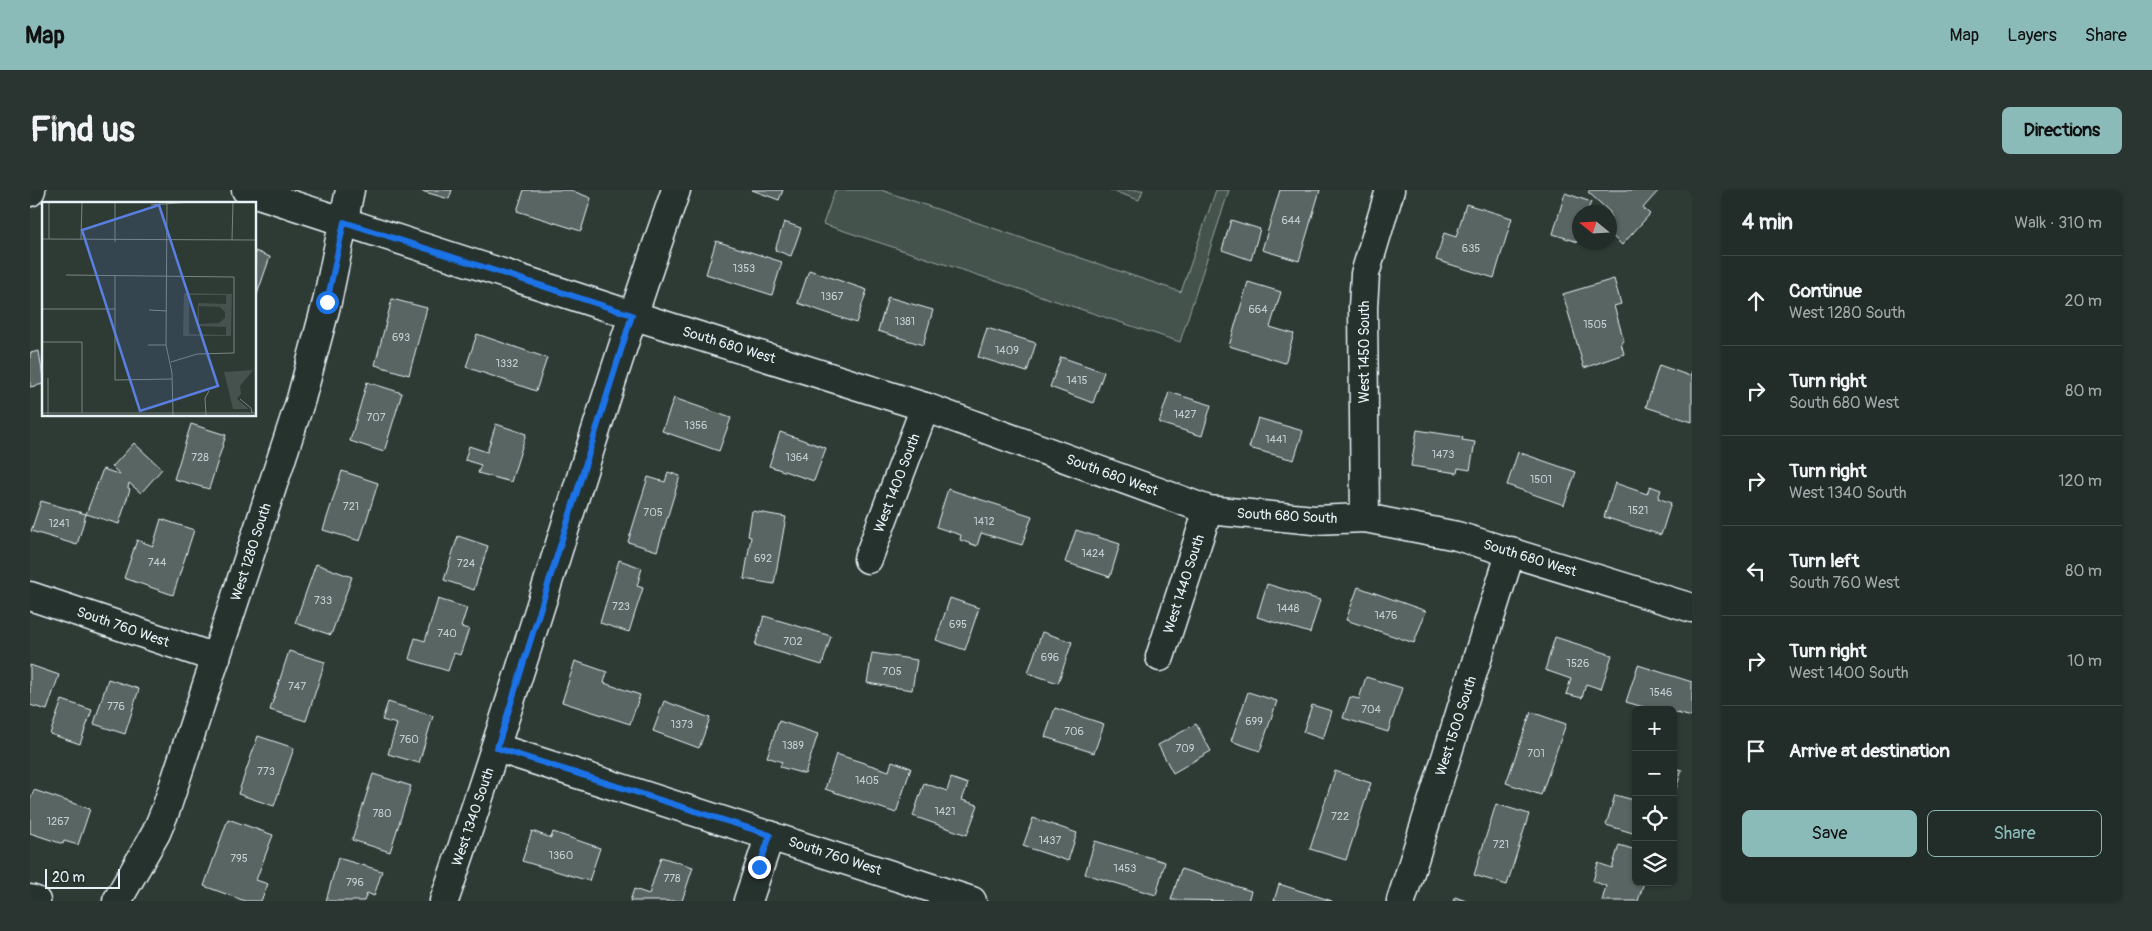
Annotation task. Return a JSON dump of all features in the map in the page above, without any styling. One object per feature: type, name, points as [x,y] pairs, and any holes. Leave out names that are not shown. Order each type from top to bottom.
[{"type":"street","name":"South 680 West","points":[[246,190],[632,315],[926,407],[1208,510]]},
{"type":"street","name":"West 1280 South","points":[[117,901],[156,832],[166,808],[216,658],[308,372],[327,302],[350,190]]},
{"type":"street","name":"West 1340 South","points":[[444,901],[497,748],[632,315],[676,190]]},
{"type":"street","name":"West 1450 South","points":[[1365,518],[1365,274],[1390,190]]},
{"type":"street","name":"West 1400 South","points":[[868,559],[926,407]]},
{"type":"street","name":"South 680 South","points":[[1208,510],[1314,520],[1365,518]]},
{"type":"street","name":"West 1440 South","points":[[1160,657],[1208,510]]},
{"type":"street","name":"South 680 West","points":[[1365,518],[1457,536],[1692,608]]},
{"type":"street","name":"West 1500 South","points":[[1401,901],[1511,551]]},
{"type":"street","name":"South 760 West","points":[[30,596],[216,658]]},
{"type":"street","name":"South 760 West","points":[[497,748],[972,901]]},
{"type":"street","points":[[748,901],[770,835]]},
{"type":"street","points":[[30,899],[36,901]]},
{"type":"shaded area","points":[[835,190],[881,190],[1181,292],[1216,190],[1229,190],[1180,342],[823,224]]},
{"type":"shaded area","points":[[1110,190],[1143,190],[1139,200]]},
{"type":"building","points":[[418,190],[452,190],[449,199]]},
{"type":"building","points":[[524,190],[570,190],[591,198],[581,231],[517,211]]},
{"type":"building","points":[[752,190],[783,190],[779,200]]},
{"type":"building","points":[[1280,190],[1320,190],[1299,261],[1262,250]]},
{"type":"building","points":[[1590,190],[1659,190],[1643,208],[1650,214],[1622,245],[1617,240],[1617,205],[1602,205],[1588,192]]},
{"type":"building","points":[[1565,193],[1591,202],[1590,205],[1572,205],[1572,240],[1553,234]]},
{"type":"building","points":[[1466,204],[1512,218],[1494,278],[1436,260],[1444,233],[1456,237]]},
{"type":"building","points":[[1231,220],[1260,229],[1251,260],[1222,250]]},
{"type":"building","points":[[784,222],[801,228],[791,256],[775,250]]},
{"type":"building","points":[[716,241],[782,262],[772,295],[706,274]]},
{"type":"building","points":[[256,251],[270,257],[256,297]]},
{"type":"building","points":[[809,270],[867,290],[856,323],[798,303]]},
{"type":"building","points":[[1614,279],[1621,304],[1614,306],[1624,341],[1621,343],[1624,354],[1584,368],[1563,294]]},
{"type":"building","points":[[1248,282],[1281,292],[1270,327],[1294,334],[1285,363],[1229,346]]},
{"type":"building","points":[[888,297],[933,310],[923,345],[878,331]]},
{"type":"building","points":[[392,299],[427,308],[409,375],[375,365]]},
{"type":"building","points":[[987,328],[1036,343],[1027,372],[978,357]]},
{"type":"building","points":[[477,334],[547,358],[536,391],[466,367]]},
{"type":"building","points":[[39,351],[42,384],[30,387],[30,353]]},
{"type":"building","points":[[1061,357],[1104,372],[1093,403],[1050,387]]},
{"type":"building","points":[[1659,365],[1690,376],[1692,371],[1692,422],[1646,407]]},
{"type":"building","points":[[367,382],[402,393],[384,452],[350,441]]},
{"type":"building","points":[[1169,392],[1211,405],[1202,436],[1159,423]]},
{"type":"building","points":[[674,398],[731,418],[719,451],[662,431]]},
{"type":"building","points":[[1258,418],[1303,431],[1294,460],[1249,448]]},
{"type":"building","points":[[191,424],[226,435],[209,489],[174,479]]},
{"type":"building","points":[[496,424],[526,434],[511,482],[478,473],[481,465],[465,460],[469,446],[487,452]]},
{"type":"building","points":[[1417,430],[1463,437],[1462,440],[1475,442],[1470,470],[1458,468],[1457,473],[1411,466]]},
{"type":"building","points":[[780,432],[826,448],[814,481],[769,466]]},
{"type":"building","points":[[134,443],[162,469],[141,493],[129,483],[128,488],[130,489],[119,524],[86,514],[103,469],[121,475],[112,467]]},
{"type":"building","points":[[1518,452],[1576,472],[1564,505],[1507,485]]},
{"type":"building","points":[[342,471],[378,483],[360,541],[323,530]]},
{"type":"building","points":[[668,472],[680,476],[657,551],[628,542],[648,477],[665,482]]},
{"type":"building","points":[[1615,483],[1647,494],[1650,486],[1661,490],[1658,498],[1671,503],[1661,535],[1604,517]]},
{"type":"building","points":[[948,489],[1032,516],[1022,545],[981,533],[977,546],[960,540],[961,535],[936,527]]},
{"type":"building","points":[[41,501],[86,514],[77,545],[31,531]]},
{"type":"building","points":[[752,511],[786,517],[774,584],[744,579],[751,537],[748,536]]},
{"type":"building","points":[[161,519],[194,530],[173,595],[124,578],[137,540],[153,546]]},
{"type":"building","points":[[1076,530],[1120,544],[1110,577],[1065,562]]},
{"type":"building","points":[[458,536],[488,546],[474,590],[444,580]]},
{"type":"building","points":[[619,560],[642,568],[637,586],[643,588],[629,632],[600,623]]},
{"type":"building","points":[[316,564],[352,577],[331,635],[295,623]]},
{"type":"building","points":[[1267,584],[1320,600],[1310,633],[1257,617]]},
{"type":"building","points":[[1358,587],[1426,611],[1414,643],[1346,620]]},
{"type":"building","points":[[950,598],[979,608],[965,650],[936,640]]},
{"type":"building","points":[[438,599],[467,608],[461,627],[469,629],[460,655],[454,653],[448,671],[409,659],[415,638],[425,641]]},
{"type":"building","points":[[764,616],[831,636],[822,665],[755,645]]},
{"type":"building","points":[[1042,632],[1072,642],[1058,683],[1028,673]]},
{"type":"building","points":[[1555,637],[1612,655],[1601,689],[1586,684],[1582,698],[1566,694],[1571,679],[1545,670]]},
{"type":"building","points":[[289,651],[325,662],[306,721],[270,710]]},
{"type":"building","points":[[872,653],[917,660],[912,690],[867,683]]},
{"type":"building","points":[[575,661],[607,672],[604,683],[640,695],[630,724],[562,702]]},
{"type":"building","points":[[30,665],[59,675],[47,710],[30,705]]},
{"type":"building","points":[[1638,665],[1692,682],[1692,717],[1677,713],[1677,706],[1640,706],[1626,702]]},
{"type":"building","points":[[1366,677],[1402,688],[1388,732],[1343,718],[1350,697],[1359,699]]},
{"type":"building","points":[[108,679],[139,689],[125,734],[94,724]]},
{"type":"building","points":[[1248,692],[1277,701],[1260,751],[1231,741]]},
{"type":"building","points":[[62,700],[92,710],[80,744],[50,734]]},
{"type":"building","points":[[664,701],[710,718],[699,748],[653,731]]},
{"type":"building","points":[[388,702],[433,716],[419,763],[388,754],[397,724],[382,720]]},
{"type":"building","points":[[1312,705],[1332,711],[1323,739],[1303,732]]},
{"type":"building","points":[[1055,708],[1104,724],[1094,753],[1045,737]]},
{"type":"building","points":[[1531,712],[1566,724],[1541,795],[1506,783]]},
{"type":"building","points":[[779,721],[818,734],[805,774],[780,767],[782,762],[767,757]]},
{"type":"building","points":[[1196,724],[1211,751],[1173,773],[1158,745]]},
{"type":"building","points":[[258,736],[294,748],[274,806],[238,794]]},
{"type":"building","points":[[836,754],[889,771],[892,761],[911,768],[896,813],[825,789]]},
{"type":"building","points":[[1677,769],[1682,770],[1677,786]]},
{"type":"building","points":[[1335,771],[1371,783],[1346,860],[1310,849]]},
{"type":"building","points":[[373,774],[411,786],[390,852],[352,840]]},
{"type":"building","points":[[951,778],[968,784],[962,800],[978,805],[967,835],[913,816],[924,783],[947,791]]},
{"type":"building","points":[[34,790],[90,809],[78,845],[64,841],[63,844],[30,833],[30,801]]},
{"type":"building","points":[[1615,795],[1632,799],[1632,833],[1606,825]]},
{"type":"building","points":[[1496,804],[1529,814],[1507,885],[1474,875]]},
{"type":"building","points":[[1033,818],[1077,833],[1068,861],[1023,846]]},
{"type":"building","points":[[228,819],[273,835],[256,880],[268,884],[261,901],[245,901],[204,886]]},
{"type":"building","points":[[532,831],[551,838],[553,832],[600,848],[589,881],[522,861]]},
{"type":"building","points":[[1095,841],[1165,862],[1156,895],[1085,874]]},
{"type":"building","points":[[1619,845],[1632,849],[1632,886],[1643,886],[1638,901],[1602,901],[1606,886],[1593,881],[1598,863],[1612,868]]},
{"type":"building","points":[[661,857],[693,867],[682,901],[630,901],[634,889],[649,894]]},
{"type":"building","points":[[338,858],[382,871],[374,896],[367,893],[364,901],[326,901]]},
{"type":"building","points":[[1181,869],[1251,891],[1248,901],[1171,900]]},
{"type":"building","points":[[1279,884],[1332,901],[1274,901]]},
{"type":"building","points":[[1455,897],[1466,901],[1453,901]]},
{"type":"route","points":[[327,302],[344,222],[632,315],[497,748],[770,835],[759,867]]}]
